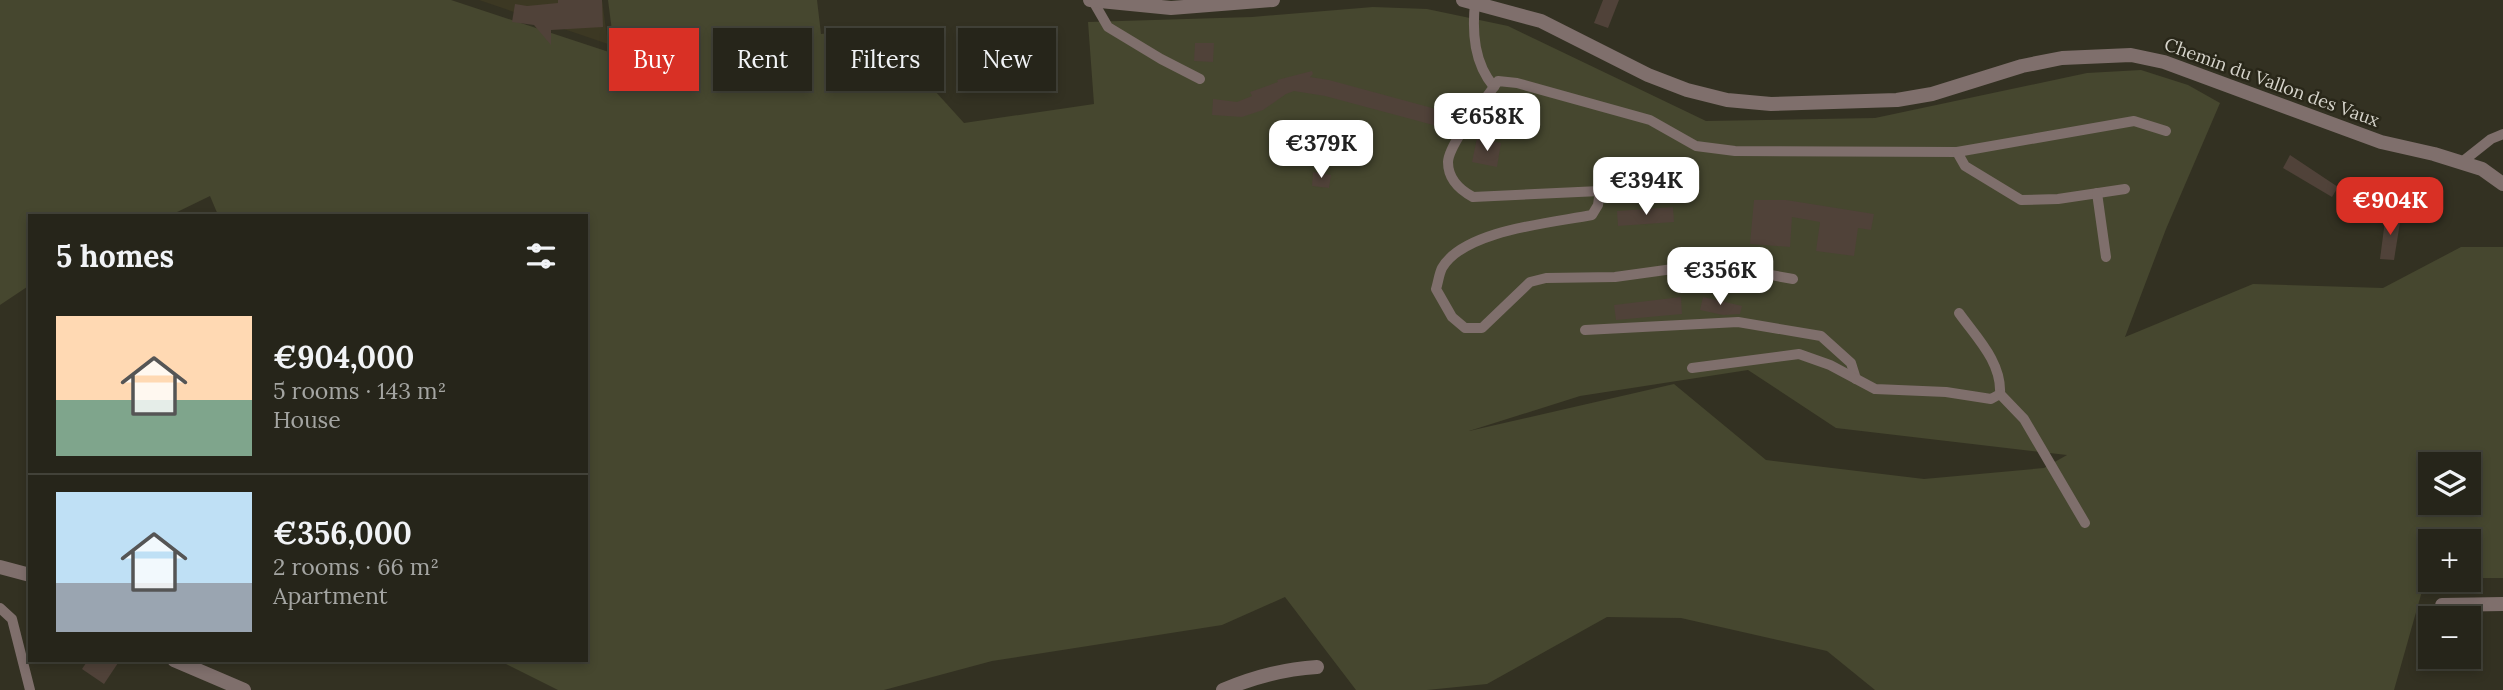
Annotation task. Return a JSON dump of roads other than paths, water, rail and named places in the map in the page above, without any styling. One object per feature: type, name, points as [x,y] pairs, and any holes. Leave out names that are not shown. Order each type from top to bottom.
[{"type":"street","points":[[1091,0],[1171,8],[1273,0]]},
{"type":"street","name":"Chemin du Vallon des Vaux","points":[[1469,1],[1541,21],[1648,75],[1687,90],[1727,100],[1771,104],[1897,100],[1932,94],[2022,66],[2062,58],[2100,54],[2131,55],[2164,62],[2381,142],[2462,162],[2482,169],[2503,184]]},
{"type":"street","points":[[0,567],[28,574]]},
{"type":"street","points":[[2441,605],[2503,604]]},
{"type":"street","points":[[179,662],[244,690]]},
{"type":"street","points":[[1223,690],[1256,676],[1292,668],[1317,667]]},
{"type":"lane","points":[[1091,0],[1108,27],[1200,79]]},
{"type":"lane","points":[[1469,1],[1472,29],[1483,74],[1494,87]]},
{"type":"lane","points":[[1678,184],[1628,179],[1600,191],[1473,197],[1459,190],[1450,173],[1448,161],[1463,132],[1498,81],[1544,90],[1650,120],[1696,146],[1735,152],[1957,152],[2134,121],[2166,131]]},
{"type":"lane","points":[[2462,162],[2491,139],[2503,134]]},
{"type":"lane","points":[[1957,152],[1965,166],[2021,200],[2058,199],[2125,189]]},
{"type":"lane","points":[[1600,191],[1598,205],[1592,215],[1505,231],[1478,239],[1460,252],[1442,268],[1436,289],[1452,317],[1465,328],[1482,328],[1530,282],[1546,278],[1615,277],[1709,264],[1793,279]]},
{"type":"lane","points":[[2098,193],[2106,257]]},
{"type":"lane","points":[[1959,313],[1990,355],[2001,379],[2000,394],[2024,419],[2085,523]]},
{"type":"lane","points":[[1585,330],[1738,322],[1821,336],[1851,363],[1856,379]]},
{"type":"lane","points":[[1692,368],[1799,354],[1830,365],[1875,389],[1946,392],[1988,400],[2000,394]]},
{"type":"lane","points":[[0,608],[12,619],[30,690]]}]
